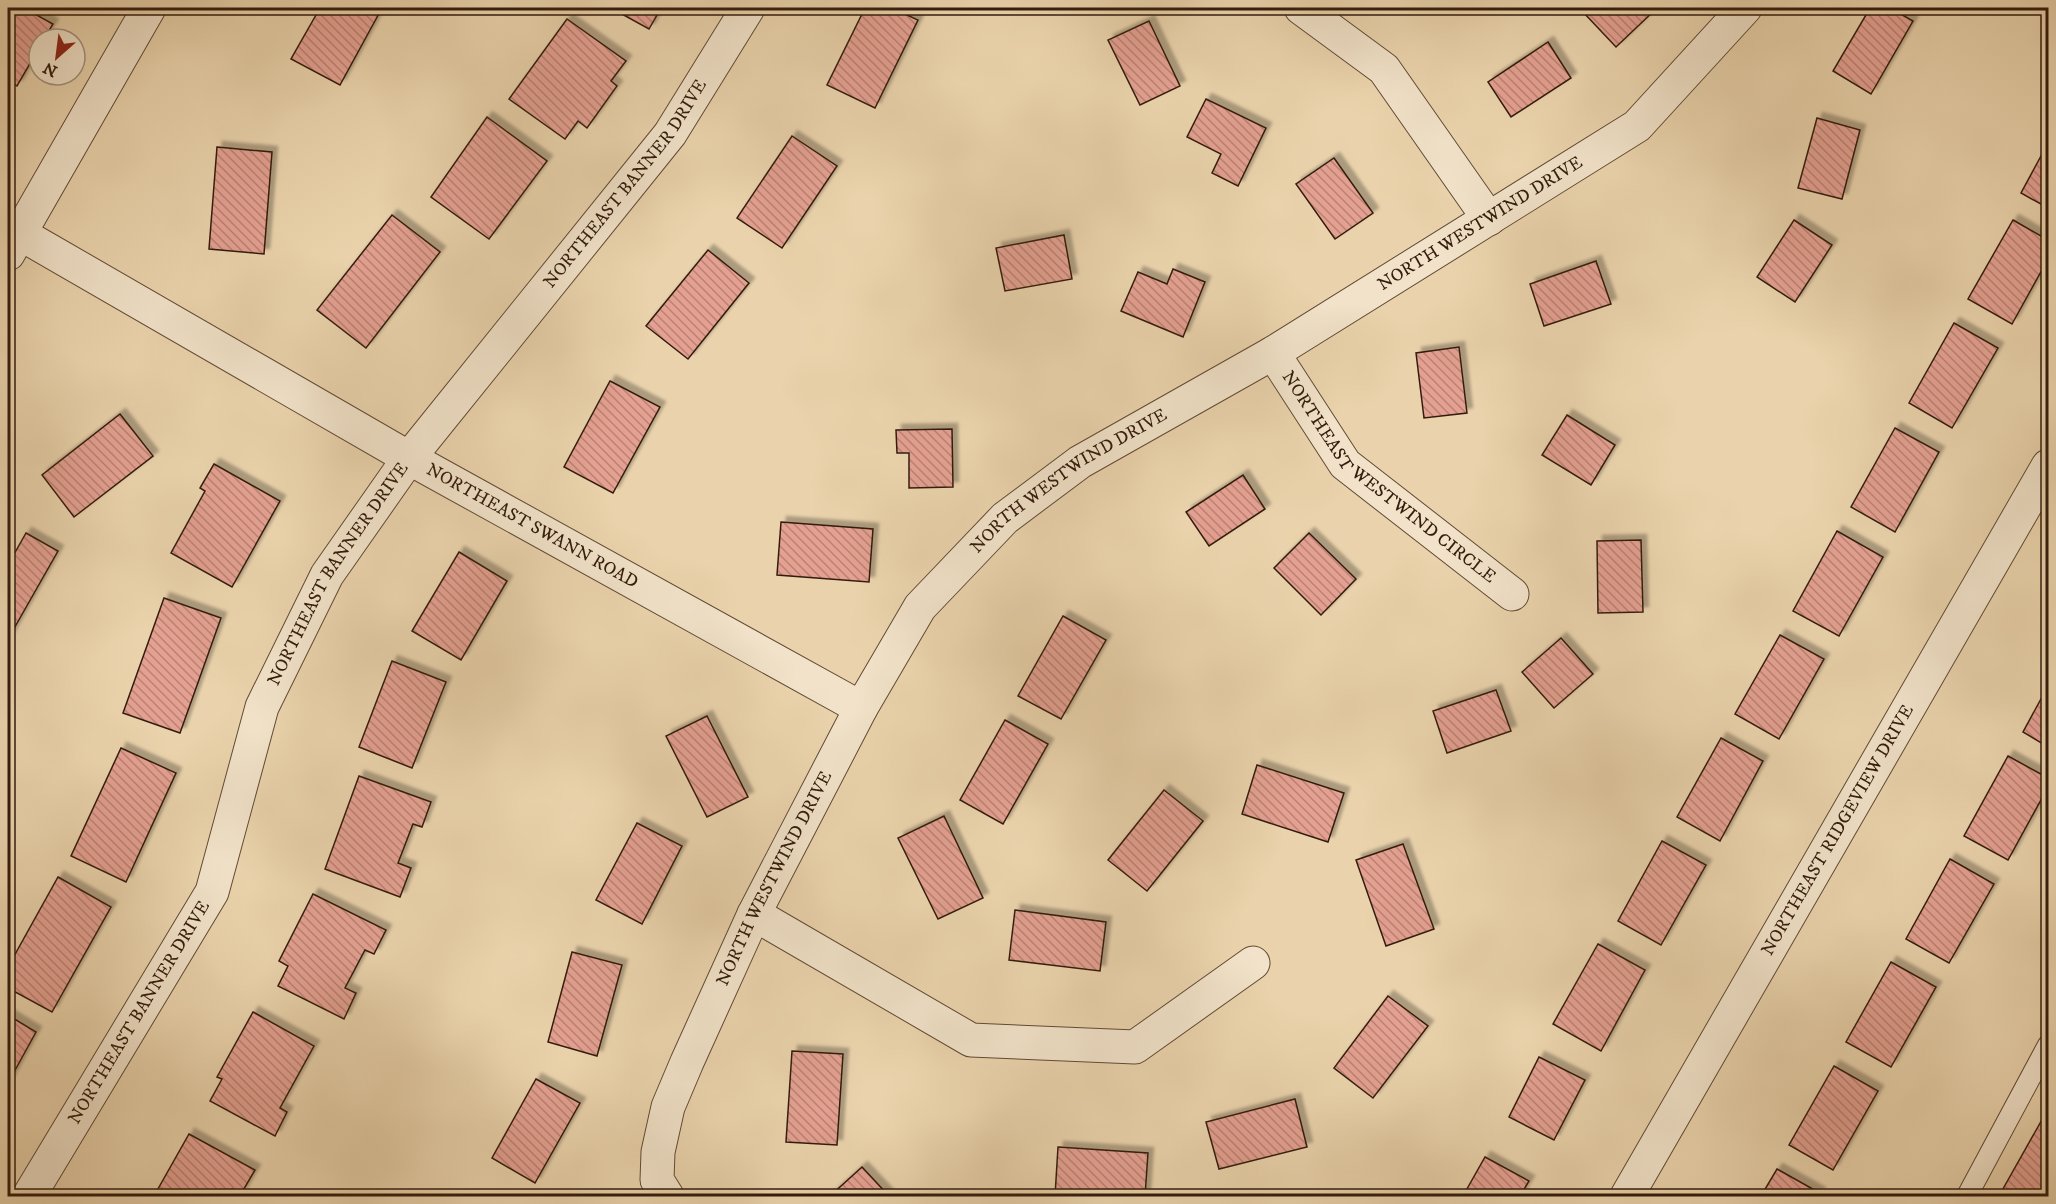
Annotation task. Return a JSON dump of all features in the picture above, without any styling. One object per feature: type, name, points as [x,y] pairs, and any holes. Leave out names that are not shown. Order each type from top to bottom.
[{"type":"street","points":[[13,243],[149,8]]},
{"type":"street","name":"NORTHEAST BANNER DRIVE","points":[[30,1197],[212,892],[262,707],[327,575],[409,458],[670,134],[748,8]]},
{"type":"street","points":[[1301,8],[1384,69],[1489,219]]},
{"type":"street","name":"NORTH WESTWIND DRIVE","points":[[662,1189],[658,1152],[668,1107],[754,914],[861,708],[920,607],[1005,518],[1080,462],[1273,353],[1637,126],[1745,8]]},
{"type":"street","name":"NORTHEAST SWANN ROAD","points":[[13,243],[409,458],[861,708]]},
{"type":"street","name":"NORTHEAST WESTWIND CIRCLE","points":[[1273,353],[1345,464],[1512,594]]},
{"type":"street","name":"NORTHEAST RIDGEVIEW DRIVE","points":[[1627,1197],[2049,466]]},
{"type":"street","points":[[754,914],[971,1040],[1135,1047],[1253,963]]},
{"type":"lane","points":[[1967,1197],[2049,1045]]},
{"type":"building","points":[[16,8],[24,8],[53,24],[51,27],[27,27],[27,69],[17,86],[8,80],[8,22]]},
{"type":"building","points":[[320,8],[382,8],[340,85],[291,59]]},
{"type":"building","points":[[611,8],[661,8],[649,29]]},
{"type":"building","points":[[865,8],[892,8],[918,20],[875,108],[827,85]]},
{"type":"building","points":[[1590,8],[1657,8],[1616,47],[1584,13]]},
{"type":"building","points":[[1870,8],[1890,8],[1913,21],[1871,94],[1833,71]]},
{"type":"building","points":[[567,19],[626,61],[611,81],[617,86],[587,128],[578,121],[565,139],[509,99]]},
{"type":"building","points":[[1149,21],[1180,86],[1140,105],[1108,40]]},
{"type":"building","points":[[1548,42],[1571,78],[1511,117],[1488,82]]},
{"type":"building","points":[[1206,99],[1266,128],[1238,186],[1212,173],[1221,154],[1187,137]]},
{"type":"building","points":[[487,117],[547,161],[489,239],[431,197]]},
{"type":"building","points":[[1817,118],[1860,130],[1842,199],[1798,188]]},
{"type":"building","points":[[792,136],[837,166],[782,248],[737,218]]},
{"type":"building","points":[[2048,143],[2048,208],[2021,193]]},
{"type":"building","points":[[217,147],[272,152],[264,254],[209,249]]},
{"type":"building","points":[[1334,158],[1373,213],[1335,239],[1296,184]]},
{"type":"building","points":[[392,215],[440,252],[366,348],[317,310]]},
{"type":"building","points":[[1794,220],[1832,245],[1795,302],[1757,277]]},
{"type":"building","points":[[2013,220],[2048,240],[2048,259],[2012,324],[1968,299]]},
{"type":"building","points":[[1064,235],[1072,279],[1005,291],[996,248]]},
{"type":"building","points":[[708,250],[749,283],[688,359],[646,326]]},
{"type":"building","points":[[1596,261],[1611,304],[1544,326],[1530,284]]},
{"type":"building","points":[[1173,269],[1205,282],[1183,337],[1121,311],[1138,272],[1167,284]]},
{"type":"building","points":[[1954,323],[1998,348],[1952,428],[1909,403]]},
{"type":"building","points":[[1459,347],[1467,413],[1424,418],[1416,353]]},
{"type":"building","points":[[610,381],[660,407],[613,493],[564,467]]},
{"type":"building","points":[[120,414],[153,456],[74,517],[42,475]]},
{"type":"building","points":[[1567,415],[1615,445],[1591,485],[1542,455]]},
{"type":"building","points":[[1895,428],[1939,452],[1895,532],[1851,507]]},
{"type":"building","points":[[952,429],[953,487],[909,488],[909,453],[897,453],[896,430]]},
{"type":"building","points":[[214,464],[280,501],[232,587],[171,553],[205,491],[200,488]]},
{"type":"building","points":[[1243,475],[1265,509],[1209,546],[1186,512]]},
{"type":"building","points":[[781,522],[873,529],[869,582],[777,575]]},
{"type":"building","points":[[1837,531],[1883,557],[1839,636],[1793,611]]},
{"type":"building","points":[[26,533],[58,551],[8,639],[8,565]]},
{"type":"building","points":[[1309,533],[1356,579],[1321,615],[1274,568]]},
{"type":"building","points":[[1641,540],[1643,612],[1598,613],[1597,541]]},
{"type":"building","points":[[459,552],[507,581],[461,660],[412,631]]},
{"type":"building","points":[[164,598],[221,618],[180,733],[123,713]]},
{"type":"building","points":[[1063,616],[1106,640],[1061,719],[1018,696]]},
{"type":"building","points":[[1780,635],[1824,659],[1779,739],[1735,714]]},
{"type":"building","points":[[1561,638],[1593,674],[1554,708],[1522,672]]},
{"type":"building","points":[[392,661],[446,682],[412,768],[359,747]]},
{"type":"building","points":[[2048,686],[2048,747],[2023,732]]},
{"type":"building","points":[[1496,690],[1511,731],[1447,753],[1433,711]]},
{"type":"building","points":[[707,716],[748,797],[707,817],[666,736]]},
{"type":"building","points":[[1005,720],[1048,744],[1003,824],[960,800]]},
{"type":"building","points":[[1721,738],[1763,761],[1720,841],[1677,817]]},
{"type":"building","points":[[121,748],[176,773],[126,882],[71,856]]},
{"type":"building","points":[[2008,756],[2048,778],[2048,787],[2008,860],[1964,836]]},
{"type":"building","points":[[1257,765],[1344,793],[1328,842],[1242,814]]},
{"type":"building","points":[[359,776],[431,802],[422,827],[413,824],[398,863],[411,868],[400,897],[325,869]]},
{"type":"building","points":[[1164,790],[1203,821],[1147,891],[1108,860]]},
{"type":"building","points":[[944,816],[983,898],[938,919],[898,838]]},
{"type":"building","points":[[637,823],[682,846],[642,924],[596,900]]},
{"type":"building","points":[[1662,841],[1706,865],[1661,945],[1618,921]]},
{"type":"building","points":[[1403,844],[1434,929],[1386,946],[1356,860]]},
{"type":"building","points":[[1950,859],[1994,884],[1949,963],[1906,939]]},
{"type":"building","points":[[58,877],[111,907],[52,1012],[8,988],[8,967]]},
{"type":"building","points":[[313,894],[386,930],[374,954],[365,950],[345,988],[356,993],[344,1019],[278,986],[288,966],[279,961]]},
{"type":"building","points":[[1015,910],[1106,922],[1100,971],[1009,960]]},
{"type":"building","points":[[1598,944],[1645,970],[1601,1051],[1553,1024]]},
{"type":"building","points":[[572,952],[622,965],[597,1056],[548,1042]]},
{"type":"building","points":[[1891,962],[1936,987],[1891,1067],[1846,1042]]},
{"type":"building","points":[[1388,996],[1428,1026],[1373,1098],[1334,1068]]},
{"type":"building","points":[[253,1012],[314,1046],[280,1108],[287,1112],[275,1136],[210,1101],[222,1079],[217,1077]]},
{"type":"building","points":[[8,1015],[36,1032],[8,1083]]},
{"type":"building","points":[[792,1051],[843,1054],[837,1145],[786,1142]]},
{"type":"building","points":[[1539,1057],[1585,1080],[1554,1140],[1509,1117]]},
{"type":"building","points":[[1834,1066],[1878,1091],[1833,1170],[1789,1145]]},
{"type":"building","points":[[536,1079],[580,1103],[535,1183],[492,1158]]},
{"type":"building","points":[[1295,1099],[1307,1147],[1219,1169],[1206,1122]]},
{"type":"building","points":[[2048,1109],[2048,1196],[1999,1196]]},
{"type":"building","points":[[189,1134],[255,1170],[241,1194],[232,1189],[228,1196],[154,1196]]},
{"type":"building","points":[[1058,1147],[1148,1153],[1145,1196],[1055,1196]]},
{"type":"building","points":[[1485,1157],[1529,1181],[1520,1196],[1463,1196]]},
{"type":"building","points":[[862,1167],[889,1196],[830,1196]]},
{"type":"building","points":[[1777,1169],[1820,1193],[1818,1196],[1761,1196]]}]
